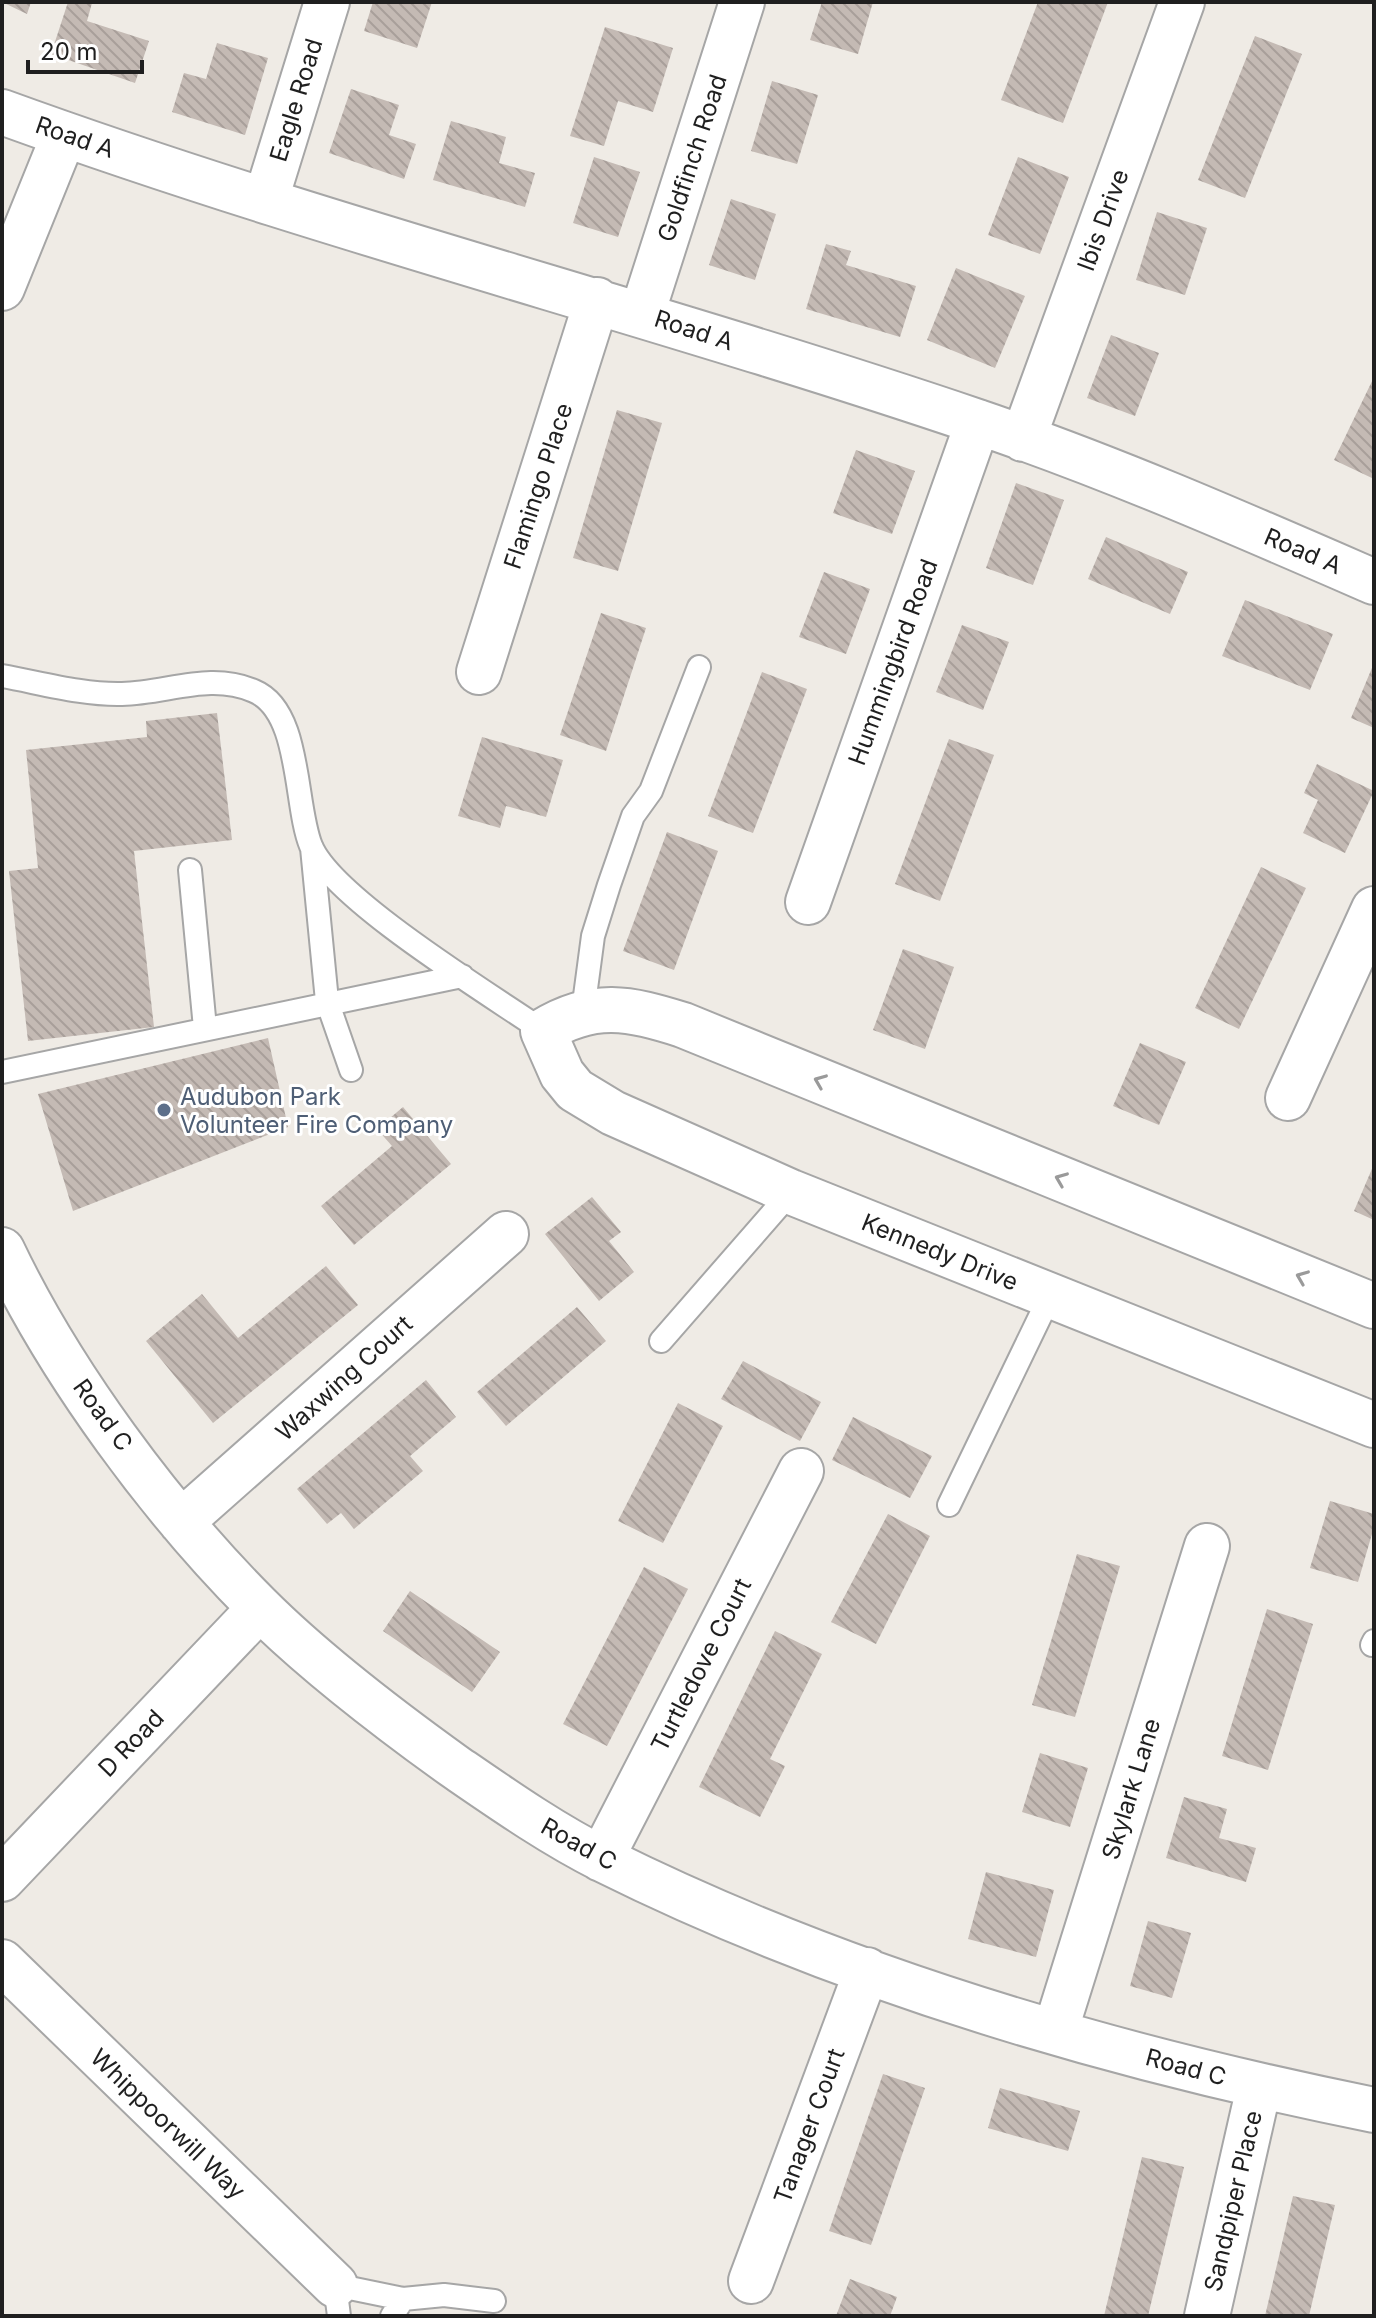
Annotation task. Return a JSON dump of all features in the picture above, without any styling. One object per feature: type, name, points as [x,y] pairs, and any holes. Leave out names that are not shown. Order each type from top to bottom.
[{"type":"street","name":"Eagle Road","points":[[266,199],[327,2]]},
{"type":"street","name":"Goldfinch Road","points":[[642,314],[742,2]]},
{"type":"street","name":"Ibis Drive","points":[[1023,439],[1182,2]]},
{"type":"street","name":"Road A","points":[[2,112],[64,135],[978,422],[1200,506],[1374,582]]},
{"type":"street","points":[[2,288],[64,135]]},
{"type":"street","name":"Flamingo Place","points":[[479,672],[597,300]]},
{"type":"street","name":"Hummingbird Road","points":[[808,902],[978,422]]},
{"type":"street","points":[[1288,1098],[1374,909]]},
{"type":"street","points":[[543,1031],[583,1011],[608,1009],[643,1013],[683,1025],[1374,1306]]},
{"type":"street","name":"Kennedy Drive","points":[[543,1031],[562,1074],[594,1104],[791,1192],[1374,1425]]},
{"type":"street","name":"Waxwing Court","points":[[181,1522],[506,1234]]},
{"type":"street","name":"Road C","points":[[2,1250],[77,1380],[181,1522],[260,1608],[404,1730],[500,1798],[601,1859],[714,1910],[867,1970],[1055,2032],[1259,2087],[1374,2110]]},
{"type":"street","name":"Turtledove Court","points":[[601,1859],[801,1471]]},
{"type":"street","name":"Skylark Lane","points":[[1055,2032],[1207,1546]]},
{"type":"street","name":"D Road","points":[[2,1879],[260,1608]]},
{"type":"street","name":"Whippoorwill Way","points":[[2,1962],[337,2301]]},
{"type":"street","name":"Tanager Court","points":[[751,2281],[867,1970]]},
{"type":"street","name":"Sandpiper Place","points":[[1207,2316],[1259,2087]]},
{"type":"lane","points":[[583,1011],[593,936],[609,885],[633,816],[651,791],[699,667]]},
{"type":"lane","points":[[2,676],[121,694],[205,682],[232,683],[258,692],[275,709],[286,730],[312,848],[327,1001],[351,1070]]},
{"type":"lane","points":[[312,848],[344,887],[462,976],[543,1031]]},
{"type":"lane","points":[[190,870],[205,1028]]},
{"type":"lane","points":[[2,1072],[327,1001],[462,976]]},
{"type":"lane","points":[[661,1341],[791,1192]]},
{"type":"lane","points":[[949,1505],[1050,1296]]},
{"type":"lane","points":[[337,2301],[398,2307],[444,2295],[494,2301]]},
{"type":"building","points":[[2,2],[31,2],[27,14]]},
{"type":"building","points":[[68,2],[92,3],[87,21],[149,41],[135,83],[51,54]]},
{"type":"building","points":[[373,2],[432,2],[417,48],[364,31]]},
{"type":"building","points":[[822,2],[873,2],[858,54],[810,40]]},
{"type":"building","points":[[1038,2],[1108,2],[1063,123],[1001,100]]},
{"type":"building","points":[[605,27],[673,48],[653,112],[618,101],[604,146],[570,136]]},
{"type":"building","points":[[1255,36],[1302,54],[1245,198],[1198,180]]},
{"type":"building","points":[[217,43],[268,58],[245,135],[172,112],[184,73],[206,79]]},
{"type":"building","points":[[772,81],[818,95],[797,164],[751,151]]},
{"type":"building","points":[[351,89],[399,105],[389,135],[416,144],[404,179],[329,153]]},
{"type":"building","points":[[451,121],[506,137],[499,163],[535,173],[525,207],[433,180]]},
{"type":"building","points":[[594,157],[640,172],[618,237],[573,223]]},
{"type":"building","points":[[1018,157],[1069,177],[1040,254],[988,235]]},
{"type":"building","points":[[731,199],[776,214],[755,280],[709,265]]},
{"type":"building","points":[[1157,212],[1207,228],[1185,295],[1136,280]]},
{"type":"building","points":[[826,244],[851,251],[846,265],[916,286],[900,337],[806,309]]},
{"type":"building","points":[[956,268],[1025,296],[995,368],[927,340]]},
{"type":"building","points":[[1111,335],[1159,353],[1135,416],[1087,398]]},
{"type":"building","points":[[1374,377],[1374,479],[1334,460]]},
{"type":"building","points":[[617,410],[662,423],[618,571],[573,558]]},
{"type":"building","points":[[856,450],[915,471],[892,534],[833,513]]},
{"type":"building","points":[[1016,483],[1064,500],[1033,585],[986,568]]},
{"type":"building","points":[[1106,537],[1188,572],[1170,614],[1088,579]]},
{"type":"building","points":[[824,572],[870,589],[846,654],[799,637]]},
{"type":"building","points":[[1245,600],[1333,634],[1310,690],[1222,656]]},
{"type":"building","points":[[601,613],[646,628],[606,751],[560,735]]},
{"type":"building","points":[[962,625],[1009,642],[983,710],[936,692]]},
{"type":"building","points":[[1374,663],[1374,728],[1351,718]]},
{"type":"building","points":[[762,672],[807,689],[753,833],[708,816]]},
{"type":"building","points":[[217,713],[232,840],[134,851],[154,1027],[28,1041],[9,871],[38,868],[26,750],[147,737],[146,721]]},
{"type":"building","points":[[482,737],[563,760],[546,817],[506,806],[500,828],[458,816]]},
{"type":"building","points":[[949,739],[994,755],[940,901],[895,884]]},
{"type":"building","points":[[1317,764],[1374,791],[1345,853],[1303,833],[1318,800],[1304,793]]},
{"type":"building","points":[[667,832],[718,851],[674,970],[623,951]]},
{"type":"building","points":[[1261,867],[1306,888],[1239,1029],[1195,1008]]},
{"type":"building","points":[[903,949],[954,967],[925,1049],[873,1030]]},
{"type":"building","name":"Audubon Park Volunteer Fire Company","points":[[268,1038],[288,1127],[73,1211],[38,1094]]},
{"type":"building","points":[[1140,1043],[1186,1062],[1159,1125],[1113,1106]]},
{"type":"building","points":[[403,1107],[451,1164],[354,1245],[321,1206],[392,1146],[377,1129]]},
{"type":"building","points":[[1374,1164],[1374,1220],[1354,1211]]},
{"type":"building","points":[[592,1197],[621,1232],[609,1241],[634,1272],[599,1301],[545,1234]]},
{"type":"building","points":[[326,1266],[358,1305],[213,1423],[146,1341],[202,1294],[238,1338]]},
{"type":"building","points":[[577,1307],[606,1341],[506,1426],[477,1392]]},
{"type":"building","points":[[743,1361],[821,1402],[800,1441],[721,1399]]},
{"type":"building","points":[[426,1380],[456,1417],[410,1456],[423,1471],[354,1529],[341,1513],[327,1524],[297,1489]]},
{"type":"building","points":[[678,1403],[723,1426],[663,1543],[618,1521]]},
{"type":"building","points":[[853,1417],[932,1456],[910,1498],[832,1460]]},
{"type":"building","points":[[1330,1501],[1374,1514],[1374,1527],[1358,1582],[1310,1568]]},
{"type":"building","points":[[888,1514],[930,1536],[876,1644],[831,1622]]},
{"type":"building","points":[[1077,1554],[1120,1566],[1075,1717],[1032,1705]]},
{"type":"building","points":[[644,1567],[688,1589],[607,1746],[563,1724]]},
{"type":"building","points":[[410,1591],[500,1652],[472,1692],[383,1631]]},
{"type":"building","points":[[1267,1609],[1313,1624],[1268,1770],[1222,1756]]},
{"type":"building","points":[[775,1631],[822,1654],[770,1759],[785,1766],[760,1817],[699,1787]]},
{"type":"building","points":[[1040,1753],[1088,1768],[1070,1827],[1022,1812]]},
{"type":"building","points":[[1184,1797],[1227,1809],[1219,1838],[1256,1848],[1246,1882],[1166,1858]]},
{"type":"building","points":[[986,1872],[1054,1890],[1036,1957],[968,1939]]},
{"type":"building","points":[[1148,1921],[1191,1933],[1172,1998],[1130,1986]]},
{"type":"building","points":[[883,2074],[925,2088],[871,2245],[829,2231]]},
{"type":"building","points":[[1000,2088],[1080,2111],[1068,2151],[988,2128]]},
{"type":"building","points":[[1142,2157],[1184,2167],[1148,2316],[1104,2316]]},
{"type":"building","points":[[1293,2196],[1335,2205],[1309,2316],[1265,2316]]},
{"type":"building","points":[[850,2279],[897,2297],[890,2316],[836,2316]]},
{"type":"place","name":"Audubon Park Volunteer Fire Company","points":[[164,1110]]}]
